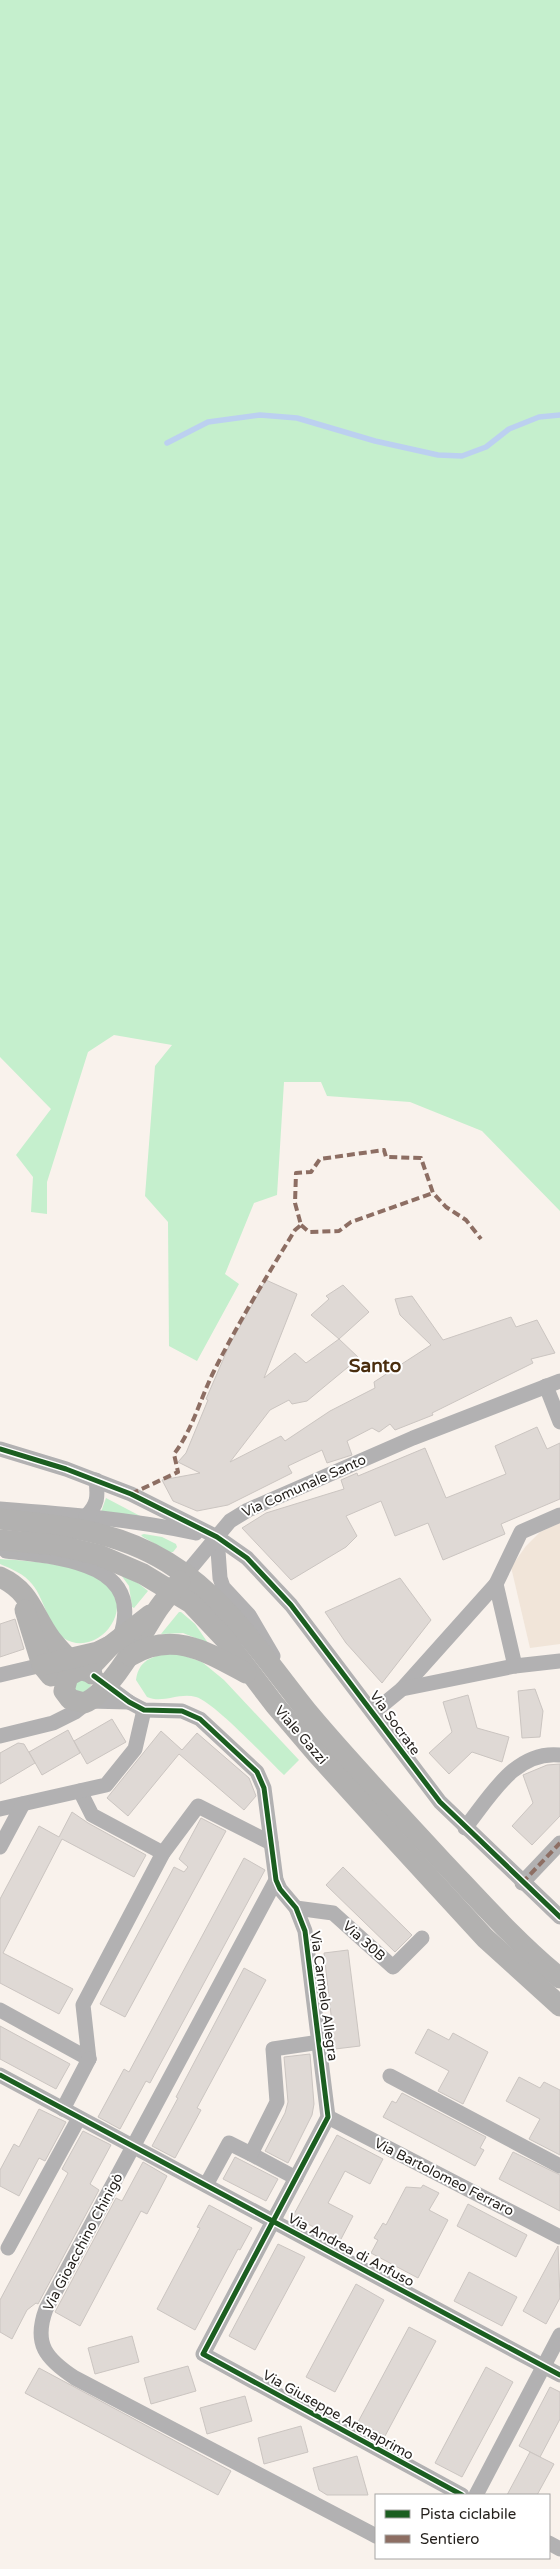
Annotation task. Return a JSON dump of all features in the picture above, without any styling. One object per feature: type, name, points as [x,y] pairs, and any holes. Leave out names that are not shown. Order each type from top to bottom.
[{"type":"main road","name":"Viale Gazzi","points":[[0,1520],[59,1525],[106,1534],[153,1554],[179,1583],[252,1676],[316,1753],[485,1938],[560,2006]]},
{"type":"main road","name":"Viale Gazzi","points":[[0,1540],[56,1545],[99,1555],[213,1597],[239,1625],[329,1737],[500,1922],[560,1978]]},
{"type":"main road","points":[[0,1577],[18,1588],[30,1602],[50,1638],[89,1681]]},
{"type":"main road","points":[[130,1656],[158,1609],[179,1583]]},
{"type":"main road","points":[[18,1588],[42,1665],[46,1673],[56,1679],[64,1691],[68,1676],[89,1681],[142,1649],[158,1644],[191,1646],[252,1676]]},
{"type":"main road","points":[[89,1681],[95,1662],[115,1641],[158,1609]]},
{"type":"main road","points":[[42,1665],[89,1681]]},
{"type":"street","points":[[553,1384],[560,1422]]},
{"type":"street","name":"Via Comunale Santo","points":[[179,1583],[230,1521],[248,1510],[413,1438],[553,1384]]},
{"type":"street","points":[[0,1449],[96,1480],[131,1494],[217,1537]]},
{"type":"street","points":[[86,1516],[93,1509],[98,1497],[96,1480]]},
{"type":"street","points":[[0,1508],[157,1525],[217,1537]]},
{"type":"street","points":[[374,1712],[402,1689],[496,1584],[521,1532],[560,1515]]},
{"type":"street","points":[[217,1537],[220,1578],[223,1587],[249,1615],[260,1632],[287,1686]]},
{"type":"street","name":"Via Socrate","points":[[217,1537],[263,1572],[374,1712],[420,1777],[465,1828],[560,1917]]},
{"type":"street","points":[[0,1550],[65,1560],[98,1570],[108,1576],[117,1586],[125,1605],[124,1624],[115,1641]]},
{"type":"street","points":[[496,1584],[515,1666]]},
{"type":"street","points":[[129,1702],[124,1679],[130,1656]]},
{"type":"street","points":[[402,1689],[515,1666],[560,1661]]},
{"type":"street","points":[[0,1675],[42,1665]]},
{"type":"street","points":[[0,1736],[54,1723],[75,1712],[89,1681],[129,1702]]},
{"type":"street","name":"Via Carmelo Allegra","points":[[89,1681],[144,1710],[182,1712],[200,1719],[257,1772],[264,1788],[276,1880],[280,1889],[296,1908],[308,1944],[328,2117]]},
{"type":"street","points":[[0,1809],[106,1784],[135,1750],[144,1710]]},
{"type":"street","points":[[465,1828],[521,1763],[541,1755],[560,1755]]},
{"type":"street","points":[[80,1791],[92,1815],[163,1852]]},
{"type":"street","points":[[0,1847],[22,1804]]},
{"type":"street","points":[[63,2109],[89,2059],[83,2005],[163,1852],[198,1806],[272,1843]]},
{"type":"street","points":[[522,1883],[560,1843]]},
{"type":"street","name":"Via Gioacchino Chinigò","points":[[276,1880],[46,2309],[41,2337],[47,2354],[75,2378],[375,2535]]},
{"type":"street","name":"Via 30B","points":[[296,1908],[333,1914],[393,1967],[422,1938]]},
{"type":"street","points":[[0,2010],[89,2059]]},
{"type":"street","points":[[251,2154],[277,2102],[273,2049],[320,2042]]},
{"type":"street","name":"Via Andrea di Anfuso","points":[[0,2075],[560,2375]]},
{"type":"street","points":[[390,2076],[560,2166]]},
{"type":"street","points":[[273,2221],[328,2117]]},
{"type":"street","name":"Via Bartolomeo Ferraro","points":[[328,2117],[560,2237]]},
{"type":"street","points":[[8,2248],[79,2118]]},
{"type":"street","points":[[206,2185],[229,2143],[296,2178]]},
{"type":"street","name":"Via Giuseppe Arenaprimo","points":[[273,2221],[203,2354],[460,2494]]},
{"type":"street","points":[[477,2494],[560,2335]]},
{"type":"shaded area","points":[[560,1523],[560,1644],[530,1648],[511,1567],[526,1546],[540,1532]]},
{"type":"green space","points":[[0,0],[560,0],[560,1211],[482,1131],[410,1102],[327,1096],[321,1082],[284,1082],[277,1195],[254,1203],[225,1274],[239,1284],[197,1361],[169,1346],[168,1222],[145,1196],[155,1066],[172,1045],[114,1035],[88,1052],[47,1182],[47,1214],[31,1212],[33,1177],[16,1155],[51,1109],[0,1057]]},
{"type":"green space","points":[[106,1498],[144,1518],[101,1512]]},
{"type":"green space","points":[[141,1535],[162,1537],[176,1544],[177,1547],[173,1552],[169,1552]]},
{"type":"green space","points":[[0,1559],[60,1565],[91,1574],[103,1581],[112,1589],[116,1599],[117,1609],[109,1628],[92,1641],[72,1642],[64,1638],[53,1625],[37,1591],[29,1580],[0,1564]]},
{"type":"green space","points":[[121,1575],[138,1583],[148,1591],[134,1608],[132,1607],[129,1586]]},
{"type":"green space","points":[[179,1612],[195,1624],[208,1643],[183,1633],[161,1634]]},
{"type":"green space","points":[[176,1653],[202,1662],[224,1680],[299,1760],[284,1775],[227,1720],[204,1701],[190,1696],[159,1699],[147,1697],[136,1680],[141,1666],[156,1656]]},
{"type":"green space","points":[[77,1679],[90,1682],[91,1686],[79,1697],[72,1684]]},
{"type":"building","points":[[266,1280],[297,1294],[264,1378],[295,1353],[306,1363],[339,1339],[359,1358],[307,1401],[292,1404],[289,1400],[270,1410],[230,1462],[281,1436],[285,1441],[330,1411],[375,1388],[374,1382],[431,1345],[400,1315],[395,1299],[412,1296],[443,1340],[511,1317],[516,1327],[537,1320],[555,1353],[531,1359],[533,1363],[432,1413],[433,1415],[395,1430],[390,1424],[379,1432],[372,1428],[347,1441],[352,1455],[327,1463],[322,1450],[288,1466],[292,1473],[228,1505],[197,1511],[173,1501],[162,1480],[200,1473],[178,1462],[186,1453],[208,1400],[206,1399],[229,1346]]},
{"type":"building","points":[[343,1285],[369,1312],[339,1339],[311,1315],[329,1299],[326,1296]]},
{"type":"building","points":[[537,1427],[547,1449],[560,1443],[560,1499],[501,1524],[505,1534],[443,1560],[428,1523],[395,1536],[381,1501],[346,1516],[357,1536],[346,1547],[291,1580],[242,1528],[266,1513],[344,1489],[341,1480],[357,1473],[358,1476],[425,1448],[446,1498],[506,1474],[495,1446]]},
{"type":"building","points":[[400,1578],[431,1620],[382,1683],[346,1643],[325,1612]]},
{"type":"building","points":[[15,1619],[24,1649],[0,1657],[0,1624]]},
{"type":"building","points":[[535,1689],[543,1711],[540,1737],[522,1738],[518,1691]]},
{"type":"building","points":[[468,1695],[477,1728],[509,1737],[502,1762],[472,1752],[449,1774],[429,1753],[452,1732],[443,1702]]},
{"type":"building","points":[[112,1719],[126,1742],[87,1764],[74,1741]]},
{"type":"building","points":[[68,1730],[80,1753],[42,1775],[29,1752]]},
{"type":"building","points":[[161,1731],[182,1750],[197,1733],[249,1778],[256,1796],[244,1810],[179,1754],[128,1816],[107,1798]]},
{"type":"building","points":[[18,1743],[24,1744],[35,1763],[0,1784],[0,1753]]},
{"type":"building","points":[[560,1764],[560,1816],[532,1845],[512,1826],[533,1803],[523,1775],[547,1765]]},
{"type":"building","points":[[72,1812],[146,1855],[134,1877],[62,1839],[3,1953],[73,1989],[59,2014],[0,1983],[0,1899],[39,1826],[59,1837]]},
{"type":"building","points":[[201,1818],[226,1831],[125,2017],[100,2004],[174,1867],[184,1872],[188,1867],[179,1859]]},
{"type":"building","points":[[244,1858],[265,1870],[150,2083],[146,2081],[120,2129],[98,2117],[124,2069],[129,2072]]},
{"type":"building","points":[[343,1867],[412,1935],[395,1952],[326,1885]]},
{"type":"building","points":[[348,1950],[360,2046],[335,2049],[324,1953]]},
{"type":"building","points":[[244,1968],[266,1980],[197,2108],[201,2110],[175,2158],[152,2146]]},
{"type":"building","points":[[0,2026],[70,2064],[56,2089],[0,2059]]},
{"type":"building","points":[[428,2029],[449,2040],[453,2033],[488,2052],[463,2104],[438,2091],[449,2071],[415,2053]]},
{"type":"building","points":[[310,2054],[314,2104],[312,2115],[288,2163],[265,2151],[285,2113],[288,2102],[284,2057]]},
{"type":"building","points":[[519,2077],[540,2088],[544,2082],[560,2090],[560,2155],[529,2139],[540,2119],[506,2101]]},
{"type":"building","points":[[402,2093],[486,2137],[480,2148],[484,2150],[475,2166],[383,2117],[392,2101],[396,2103]]},
{"type":"building","points":[[39,2109],[66,2122],[45,2161],[39,2158],[19,2196],[0,2186],[0,2170],[14,2144],[19,2147]]},
{"type":"building","points":[[83,2131],[111,2145],[90,2184],[99,2190],[38,2304],[36,2303],[27,2310],[12,2339],[0,2332],[0,2300],[68,2173],[62,2169]]},
{"type":"building","points":[[337,2135],[383,2159],[370,2184],[345,2171],[328,2203],[353,2216],[340,2241],[293,2216]]},
{"type":"building","points":[[513,2152],[560,2175],[560,2211],[499,2179]]},
{"type":"building","points":[[235,2157],[278,2179],[266,2201],[223,2179]]},
{"type":"building","points":[[143,2162],[167,2176],[147,2214],[141,2211],[80,2326],[55,2312],[116,2198],[122,2201]]},
{"type":"building","points":[[423,2185],[439,2193],[429,2210],[448,2220],[418,2278],[371,2253],[378,2240],[374,2238],[383,2223],[386,2225],[406,2187],[421,2188]]},
{"type":"building","points":[[468,2204],[527,2235],[516,2257],[457,2226]]},
{"type":"building","points":[[209,2205],[252,2228],[240,2250],[238,2249],[195,2330],[157,2309],[200,2228],[197,2227]]},
{"type":"building","points":[[278,2244],[305,2257],[255,2350],[229,2336]]},
{"type":"building","points":[[558,2246],[560,2298],[546,2324],[523,2311]]},
{"type":"building","points":[[469,2272],[517,2297],[502,2326],[454,2301]]},
{"type":"building","points":[[356,2284],[384,2300],[335,2392],[306,2377]]},
{"type":"building","points":[[409,2327],[436,2341],[385,2436],[358,2422]]},
{"type":"building","points":[[132,2336],[139,2362],[95,2374],[88,2348]]},
{"type":"building","points":[[188,2366],[196,2391],[151,2404],[144,2378]]},
{"type":"building","points":[[486,2367],[513,2382],[462,2477],[435,2463]]},
{"type":"building","points":[[39,2368],[231,2471],[218,2495],[25,2393]]},
{"type":"building","points":[[550,2387],[560,2392],[560,2419],[540,2457],[519,2446]]},
{"type":"building","points":[[245,2396],[252,2421],[207,2434],[200,2408]]},
{"type":"building","points":[[301,2426],[308,2452],[264,2464],[258,2438]]},
{"type":"building","points":[[530,2452],[554,2464],[538,2494],[508,2494]]},
{"type":"building","points":[[357,2456],[368,2495],[327,2495],[319,2490],[313,2468]]},
{"type":"waterway","points":[[167,443],[208,422],[260,415],[297,418],[375,441],[438,455],[462,456],[486,447],[509,429],[539,417],[560,415]]},
{"type":"marked path","points":[[131,1494],[178,1472],[174,1454],[191,1424],[214,1371],[263,1282],[295,1230],[301,1225],[295,1203],[296,1173],[311,1172],[320,1159],[384,1150],[386,1157],[421,1158],[433,1193],[446,1207],[466,1220],[481,1239]]},
{"type":"marked path","points":[[301,1225],[309,1232],[339,1231],[351,1222],[433,1193]]},
{"type":"marked path","points":[[522,1883],[560,1843]]},
{"type":"cycle path","points":[[0,1449],[66,1469],[131,1494],[217,1537],[247,1558],[291,1605],[440,1802],[560,1917]]},
{"type":"cycle path","points":[[94,1676],[129,1702],[144,1710],[182,1711],[200,1719],[257,1772],[264,1788],[276,1880],[280,1889],[296,1908],[305,1931],[328,2117],[203,2354],[460,2494]]},
{"type":"cycle path","points":[[0,2075],[560,2375]]},
{"type":"district","name":"Santo","points":[[375,1366]]}]
